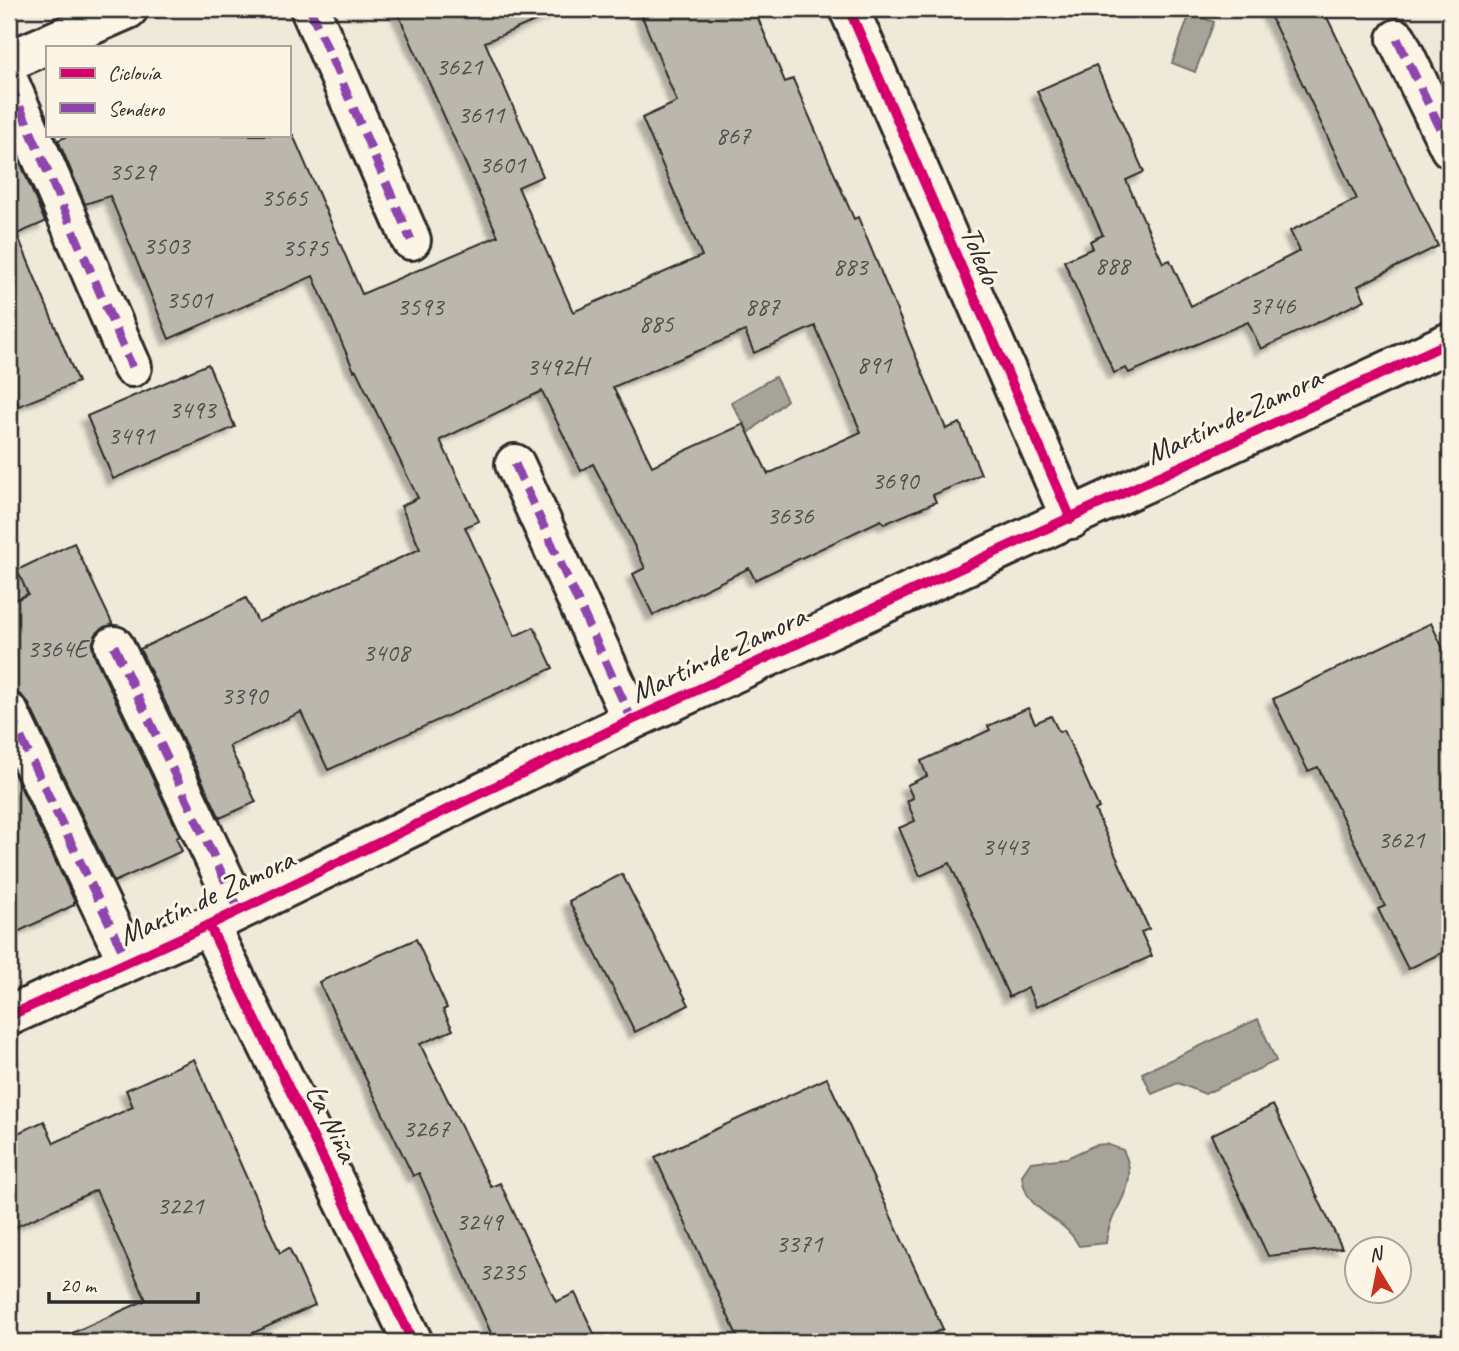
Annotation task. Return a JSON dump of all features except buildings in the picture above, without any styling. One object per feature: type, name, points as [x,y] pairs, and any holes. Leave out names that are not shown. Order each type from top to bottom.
[{"type":"street","points":[[9,61],[128,9]]},
{"type":"street","points":[[310,9],[411,240]]},
{"type":"street","name":"Toledo","points":[[849,9],[1070,519]]},
{"type":"street","points":[[1397,38],[1450,148]]},
{"type":"street","points":[[9,82],[132,367]]},
{"type":"street","name":"Martín de Zamora","points":[[9,1016],[224,917],[632,720],[1450,342]]},
{"type":"street","points":[[515,464],[632,720]]},
{"type":"street","name":"Martín de Zamora","points":[[114,646],[224,917]]},
{"type":"street","name":"Martín de Zamora","points":[[9,712],[127,960]]},
{"type":"street","name":"La Niña","points":[[224,917],[413,1342]]},
{"type":"shaded area","points":[[1190,13],[1214,22],[1195,72],[1172,63]]},
{"type":"shaded area","points":[[775,377],[787,400],[749,433],[731,402]]},
{"type":"shaded area","points":[[1258,1019],[1276,1061],[1205,1094],[1178,1083],[1152,1094],[1142,1073]]},
{"type":"shaded area","points":[[1106,1144],[1123,1150],[1128,1164],[1127,1187],[1108,1230],[1106,1243],[1079,1246],[1072,1235],[1030,1198],[1022,1175],[1031,1162],[1067,1158],[1095,1145]]},
{"type":"marked path","points":[[310,9],[411,240]]},
{"type":"marked path","points":[[1397,39],[1450,148]]},
{"type":"marked path","points":[[9,82],[132,367]]},
{"type":"marked path","points":[[515,464],[632,720]]},
{"type":"marked path","points":[[114,646],[239,910]]},
{"type":"marked path","points":[[9,713],[127,960]]},
{"type":"cycle path","points":[[849,9],[1071,519]]},
{"type":"cycle path","points":[[9,1016],[209,925],[632,720],[1450,342]]},
{"type":"cycle path","points":[[209,925],[413,1342]]}]
